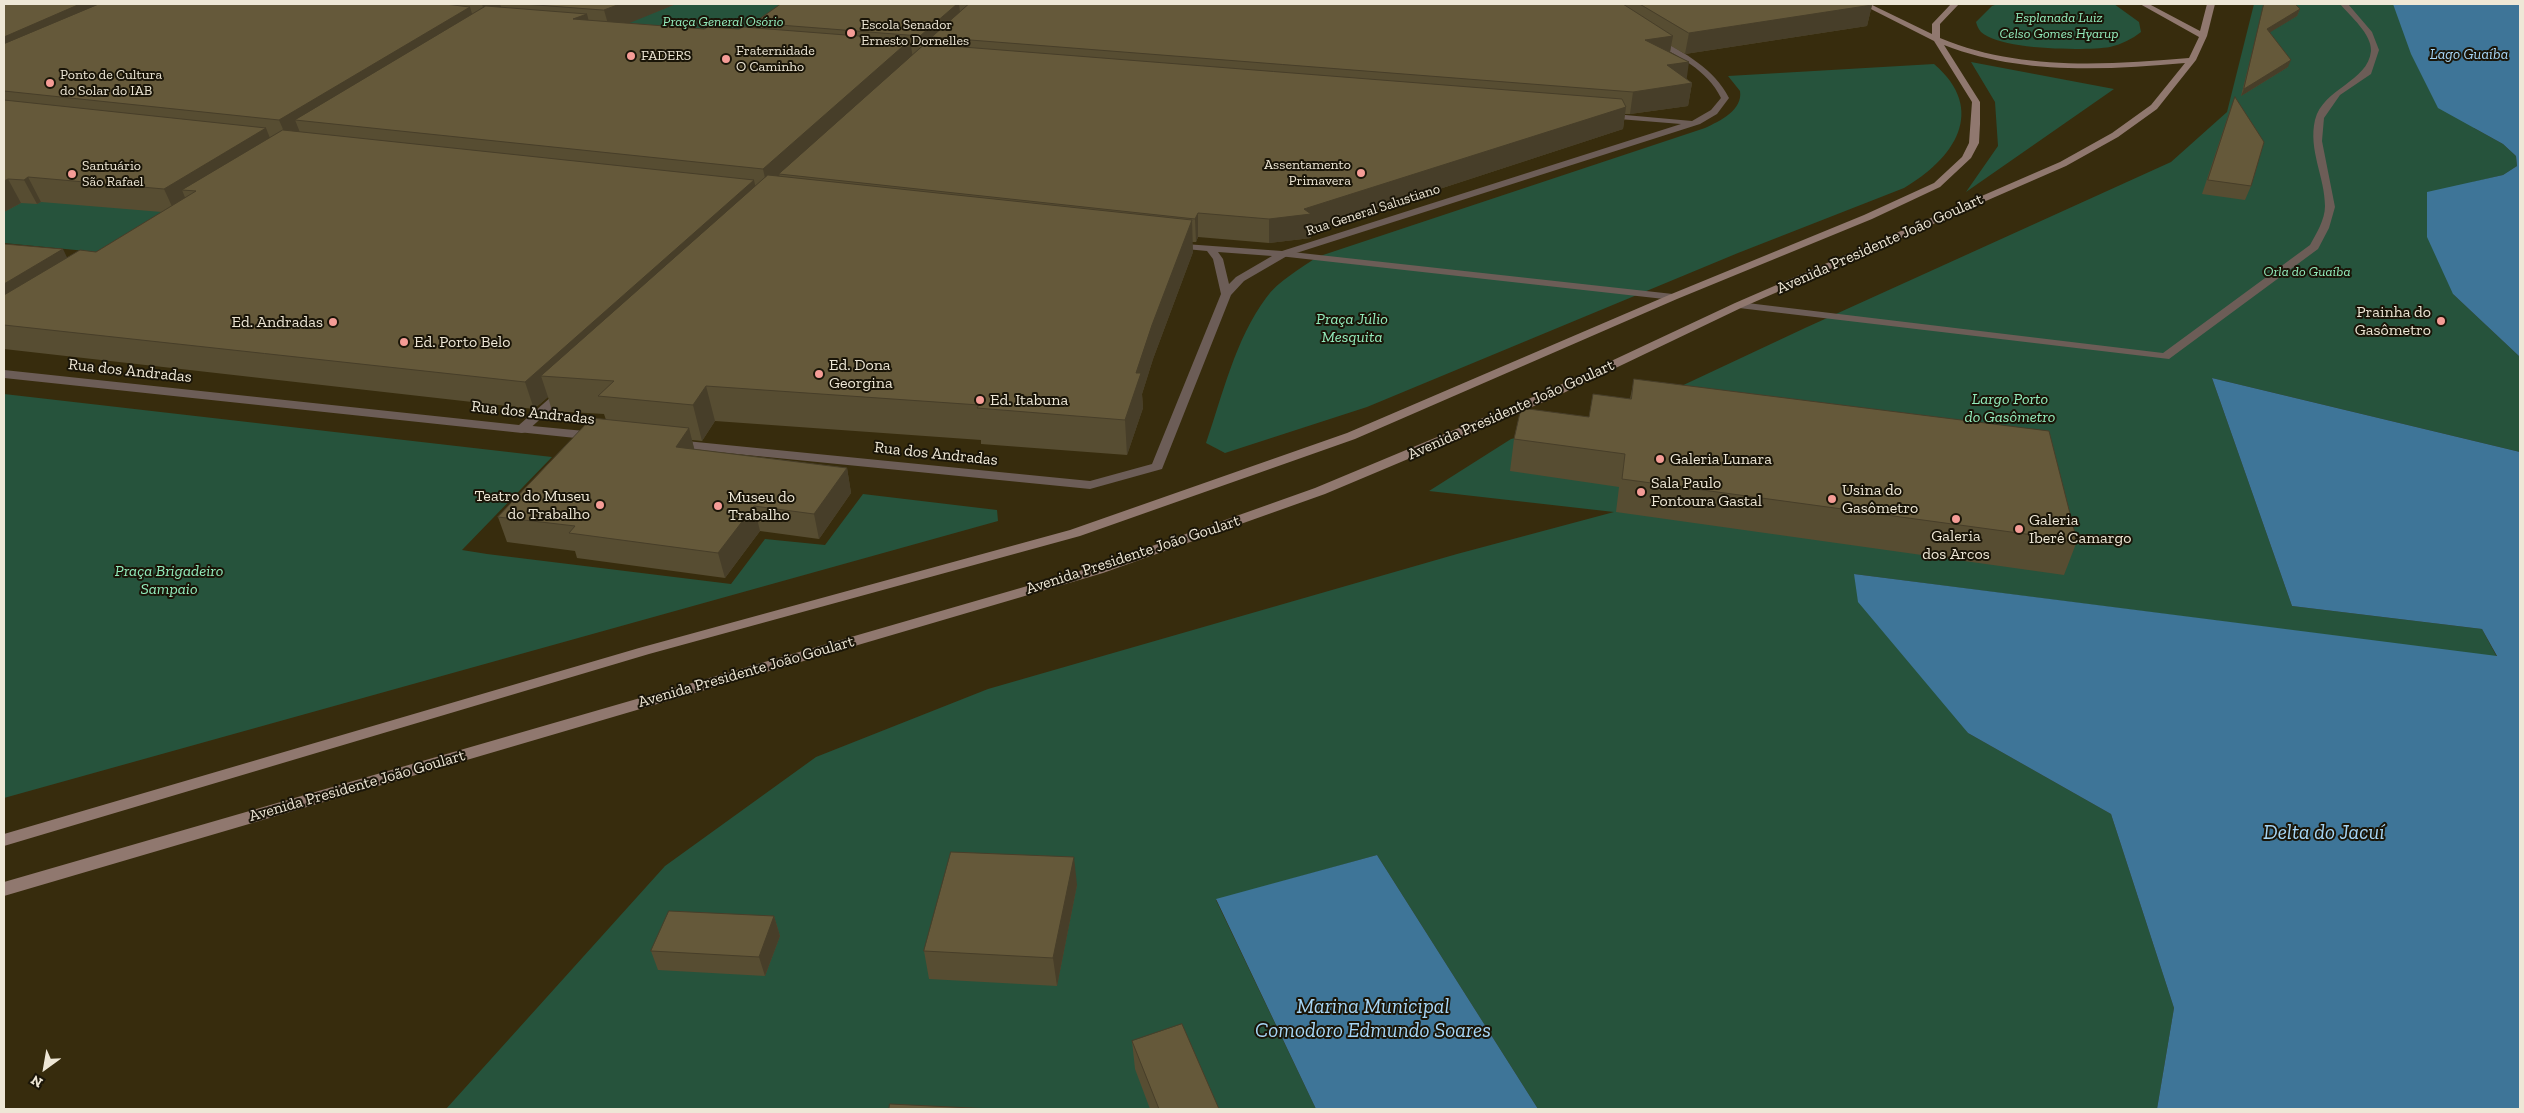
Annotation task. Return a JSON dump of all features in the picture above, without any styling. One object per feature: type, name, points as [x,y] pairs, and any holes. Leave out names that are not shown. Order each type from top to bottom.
[{"type":"main road","points":[[1865,4],[1936,38],[1975,52],[2040,64],[2120,66],[2192,60]]},
{"type":"main road","points":[[1936,38],[1936,24],[1955,4]]},
{"type":"main road","points":[[2144,4],[2203,36]]},
{"type":"main road","name":"Avenida Presidente João Goulart","points":[[4,889],[1098,570],[1320,490],[1471,429],[1549,395],[1739,305],[2063,164],[2115,135],[2154,107],[2192,60],[2203,36],[2211,4]]},
{"type":"main road","name":"Avenida Presidente João Goulart","points":[[4,840],[644,651],[1075,533],[1351,436],[1673,297],[1868,217],[1937,184],[1952,173],[1966,158],[1974,143],[1976,102],[1936,38]]},
{"type":"street","points":[[1739,305],[2165,357],[2314,246],[2324,228],[2330,207],[2317,141],[2320,118],[2336,93],[2368,72],[2375,50],[2368,32],[2344,4]]},
{"type":"street","name":"Rua General Salustiano","points":[[1164,448],[1226,294],[1240,279],[1284,254],[1697,122],[1714,112],[1725,98],[1721,85],[1684,58],[1644,33]]},
{"type":"street","points":[[1592,114],[1697,122]]},
{"type":"street","points":[[1168,245],[1210,250],[1284,254],[1673,297]]},
{"type":"street","points":[[1210,250],[1218,259],[1226,294]]},
{"type":"street","name":"Rua dos Andradas","points":[[4,374],[610,438]]},
{"type":"street","points":[[522,429],[569,388]]},
{"type":"street","name":"Rua dos Andradas","points":[[659,442],[1090,486],[1157,466],[1164,448]]},
{"type":"green space","name":"Praça General Osório","points":[[538,4],[782,5],[735,42],[502,22]]},
{"type":"green space","name":"Esplanada Luiz Celso Gomes Hyarup","points":[[1998,4],[2114,4],[2139,22],[2141,32],[2130,39],[2110,47],[2063,49],[2024,46],[1991,38],[1978,28],[1976,22],[1992,6]]},
{"type":"green space","name":"Marina Municipal Comodoro Edmundo Soares","points":[[2254,4],[2499,4],[2474,128],[2503,144],[2516,156],[2517,166],[2503,175],[2473,182],[2453,294],[2520,357],[2520,452],[2212,378],[2292,606],[2482,629],[2497,657],[1854,574],[1968,733],[2111,814],[2174,1008],[2157,1109],[1538,1109],[1377,855],[1216,900],[1316,1109],[446,1109],[665,866],[816,757],[988,689],[1457,554],[1614,512],[1429,491],[1511,439],[1628,411],[1805,328],[2171,162],[2227,112]]},
{"type":"green space","points":[[1971,62],[2114,89],[1966,192],[1998,146],[1995,102]]},
{"type":"green space","name":"Praça Júlio Mesquita","points":[[1934,64],[1950,81],[1959,99],[1961,116],[1958,132],[1950,148],[1937,163],[1904,188],[1738,253],[1367,407],[1225,453],[1206,443],[1238,349],[1255,314],[1277,286],[1317,257],[1705,128],[1729,114],[1738,104],[1740,91],[1728,76]]},
{"type":"green space","points":[[4,128],[256,155],[96,252],[4,243]]},
{"type":"green space","name":"Praça Brigadeiro Sampaio","points":[[4,394],[552,457],[462,550],[487,554],[731,584],[765,539],[825,545],[863,494],[997,510],[998,521],[4,798]]},
{"type":"water","name":"Lago Guaíba","points":[[2393,4],[2520,4],[2520,357],[2453,294],[2427,237],[2427,192],[2503,175],[2517,166],[2516,156],[2503,144],[2438,108],[2411,54]]},
{"type":"water","name":"Delta do Jacuí","points":[[2212,378],[2520,452],[2520,1109],[2157,1109],[2174,1008],[2111,814],[1968,733],[1858,602],[1854,574],[2497,656],[2482,629],[2292,606]]},
{"type":"water","name":"Marina Municipal Comodoro Edmundo Soares","points":[[1377,855],[1538,1109],[1316,1109],[1216,899]]},
{"type":"building","points":[[4,4],[80,4],[4,37]]},
{"type":"building","points":[[99,4],[445,4],[470,7],[279,120],[4,91],[4,44]]},
{"type":"building","points":[[524,4],[620,4],[604,10]]},
{"type":"building","points":[[781,4],[957,4],[920,36],[754,23]]},
{"type":"building","points":[[969,4],[1623,4],[1673,36],[1645,40],[1689,62],[1667,65],[1692,83],[1633,92],[932,37]]},
{"type":"building","points":[[1640,4],[1872,4],[1872,5],[1689,33]]},
{"type":"building","points":[[2264,4],[2295,4],[2300,9],[2267,29],[2291,60],[2244,89]]},
{"type":"building","points":[[486,6],[587,14],[573,19],[704,29],[708,27],[739,29],[743,27],[910,40],[763,169],[295,120]]},
{"type":"building","points":[[925,44],[1622,99],[1626,107],[1304,209],[1311,214],[1269,219],[1198,213],[1195,219],[779,174]]},
{"type":"building","points":[[2235,97],[2264,142],[2251,186],[2208,180]]},
{"type":"building","points":[[4,100],[266,128],[164,189],[28,177],[24,180],[8,179],[4,181]]},
{"type":"building","points":[[283,130],[754,180],[525,382],[4,325],[4,295],[80,250],[96,252],[196,191],[182,190]]},
{"type":"building","points":[[768,175],[1192,220],[1152,325],[1136,373],[1141,373],[1125,420],[977,408],[979,405],[706,386],[693,405],[598,396],[614,381],[541,376]]},
{"type":"building","points":[[4,244],[63,249],[4,284]]},
{"type":"building","name":"Usina do Gasômetro","points":[[1634,379],[2049,431],[2077,541],[1622,479],[1625,454],[1514,439],[1521,408],[1589,417],[1593,394],[1631,399]]},
{"type":"building","points":[[592,418],[689,428],[676,447],[847,468],[814,514],[754,506],[718,553],[569,533],[575,526],[498,517]]},
{"type":"building","points":[[951,852],[1074,857],[1053,958],[924,951]]},
{"type":"building","points":[[669,911],[774,916],[759,957],[651,951]]},
{"type":"building","points":[[1182,1024],[1219,1109],[1159,1109],[1132,1041]]},
{"type":"building","points":[[890,1104],[992,1109],[889,1109]]},
{"type":"place","name":"Escola Senador Ernesto Dornelles","points":[[851,33]]},
{"type":"place","name":"FADERS","points":[[631,56]]},
{"type":"place","name":"Fraternidade O Caminho","points":[[726,59]]},
{"type":"place","name":"Ponto de Cultura do Solar do IAB","points":[[50,83]]},
{"type":"place","name":"Assentamento Primavera","points":[[1361,173]]},
{"type":"place","name":"Santuário São Rafael","points":[[72,174]]},
{"type":"place","name":"Prainha do Gasômetro","points":[[2441,321]]},
{"type":"place","name":"Ed. Andradas","points":[[333,322]]},
{"type":"place","name":"Ed. Porto Belo","points":[[404,342]]},
{"type":"place","name":"Ed. Dona Georgina","points":[[819,374]]},
{"type":"place","name":"Ed. Itabuna","points":[[980,400]]},
{"type":"place","name":"Galeria Lunara","points":[[1660,459]]},
{"type":"place","name":"Sala Paulo Fontoura Gastal","points":[[1641,492]]},
{"type":"place","name":"Usina do Gasômetro","points":[[1832,499]]},
{"type":"place","name":"Teatro do Museu do Trabalho","points":[[600,505]]},
{"type":"place","name":"Museu do Trabalho","points":[[718,506]]},
{"type":"place","name":"Galeria dos Arcos","points":[[1956,519]]},
{"type":"place","name":"Galeria Iberê Camargo","points":[[2019,529]]},
{"type":"park label","name":"Orla do Guaíba","points":[[2307,272]]},
{"type":"park label","name":"Largo Porto do Gasômetro","points":[[2010,408]]}]
